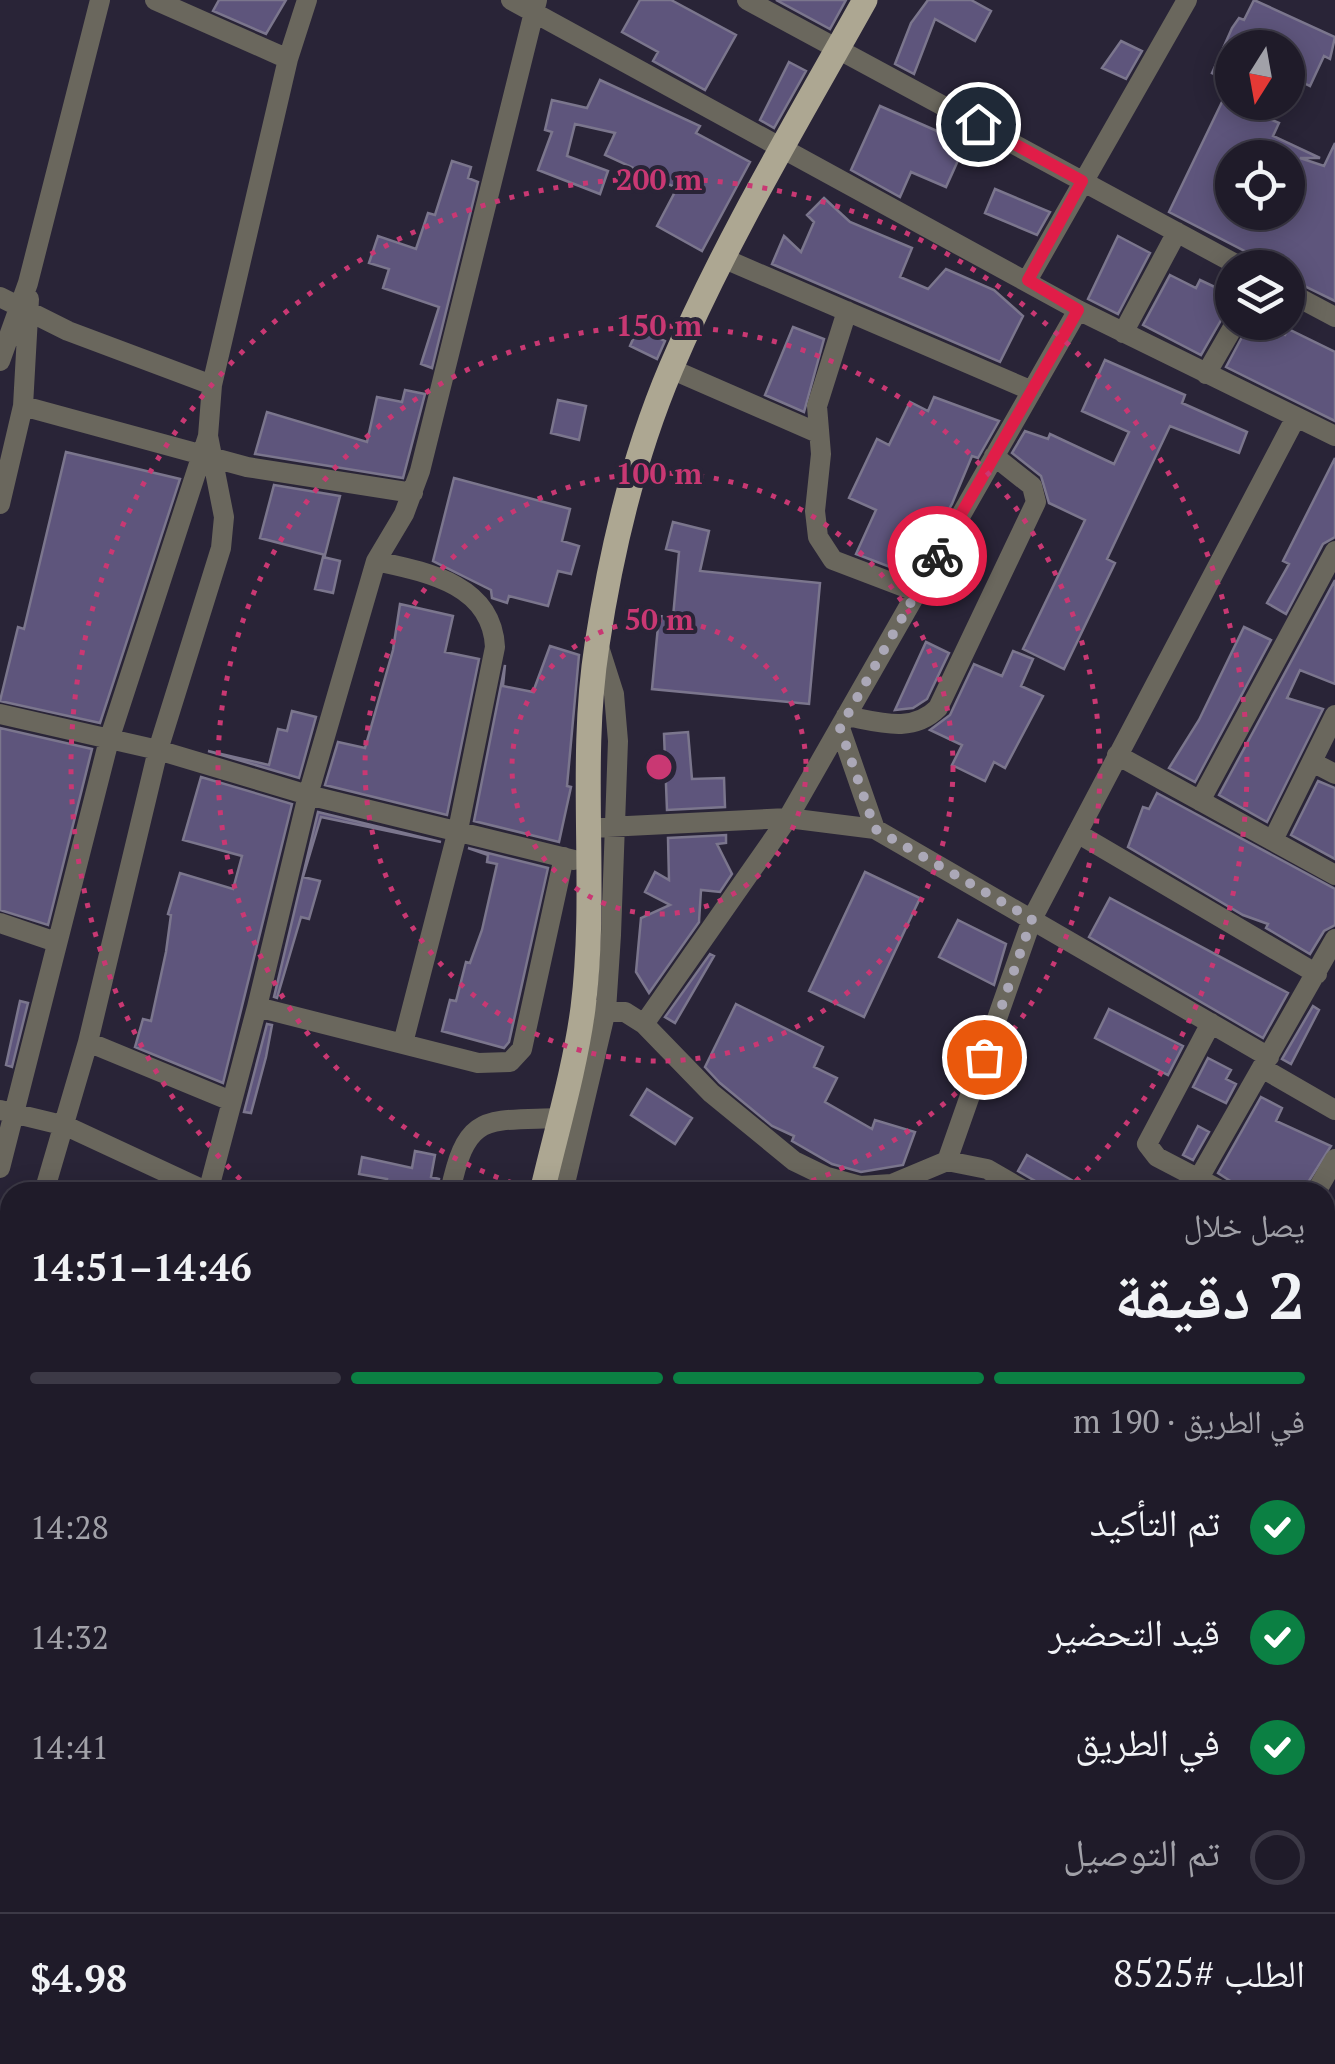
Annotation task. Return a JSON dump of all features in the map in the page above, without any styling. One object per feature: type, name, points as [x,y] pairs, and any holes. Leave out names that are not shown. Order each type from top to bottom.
[{"type":"main road","points":[[544,1182],[559,1118],[594,1010],[576,860],[587,828],[586,725],[597,642],[632,482],[670,369],[724,259],[865,0]]},
{"type":"street","points":[[0,361],[16,303],[28,283],[100,0]]},
{"type":"street","points":[[155,0],[288,60]]},
{"type":"street","points":[[0,1168],[7,1112],[109,740],[207,450],[212,386],[288,60],[307,0]]},
{"type":"street","points":[[511,0],[534,5],[782,151],[1078,310],[1335,436]]},
{"type":"street","points":[[747,0],[1215,253]]},
{"type":"street","points":[[1028,280],[1188,0]]},
{"type":"street","points":[[211,1182],[308,795],[376,561],[413,493],[534,5]]},
{"type":"street","points":[[1123,333],[1177,232]]},
{"type":"street","points":[[724,259],[1032,391]]},
{"type":"street","points":[[1305,301],[1335,317]]},
{"type":"street","points":[[16,303],[68,330],[212,386]]},
{"type":"street","points":[[0,504],[23,406],[16,303]]},
{"type":"street","points":[[644,1024],[788,818],[1078,310]]},
{"type":"street","points":[[847,312],[816,406],[815,510],[824,552],[833,560],[917,592]]},
{"type":"street","points":[[1206,374],[1226,340]]},
{"type":"street","points":[[670,369],[818,433]]},
{"type":"street","points":[[23,406],[413,493]]},
{"type":"street","points":[[947,1161],[1032,919],[1295,419]]},
{"type":"street","points":[[47,1182],[88,1042],[158,750],[224,532],[207,450]]},
{"type":"street","points":[[843,722],[904,726],[926,720],[938,708],[1036,502],[1032,486],[994,456]]},
{"type":"street","points":[[1200,801],[1335,551]]},
{"type":"street","points":[[376,561],[444,576],[487,615],[494,628],[495,648],[458,830],[403,1042]]},
{"type":"street","points":[[565,1182],[594,1010],[618,824],[614,694],[597,642]]},
{"type":"street","points":[[0,714],[158,750],[308,795],[576,860],[518,1059],[478,1063],[256,1007]]},
{"type":"street","points":[[1273,840],[1335,715]]},
{"type":"street","points":[[843,722],[875,829]]},
{"type":"street","points":[[1118,755],[1335,874]]},
{"type":"street","points":[[1312,762],[1335,774]]},
{"type":"street","points":[[587,828],[788,818],[875,829],[1212,1024],[1335,1110]]},
{"type":"street","points":[[1077,833],[1318,974]]},
{"type":"street","points":[[0,923],[56,942]]},
{"type":"street","points":[[1197,1182],[1335,939]]},
{"type":"street","points":[[594,1010],[624,1012],[644,1024],[711,1093],[794,1161],[845,1182]]},
{"type":"street","points":[[1190,1182],[1157,1157],[1148,1144],[1212,1024]]},
{"type":"street","points":[[88,1042],[232,1100]]},
{"type":"street","points":[[7,1112],[66,1126],[186,1182]]},
{"type":"street","points":[[452,1182],[459,1148],[476,1129],[496,1121],[559,1118]]},
{"type":"street","points":[[1322,1182],[1335,1159]]},
{"type":"street","points":[[897,1182],[947,1161],[986,1169],[1009,1182]]},
{"type":"building","points":[[219,0],[286,0],[266,34],[213,11]]},
{"type":"building","points":[[640,0],[671,0],[736,35],[705,90],[653,61],[658,52],[622,32]]},
{"type":"building","points":[[776,0],[846,0],[830,29]]},
{"type":"building","points":[[928,0],[971,0],[991,11],[975,41],[935,19],[914,74],[895,64],[911,23]]},
{"type":"building","points":[[1254,0],[1335,37],[1330,59],[1324,56],[1310,86],[1305,84],[1305,30],[1231,30],[1239,18],[1244,20]]},
{"type":"building","points":[[1121,41],[1142,51],[1126,79],[1102,68]]},
{"type":"building","points":[[789,62],[806,71],[774,128],[760,120]]},
{"type":"building","points":[[600,80],[700,126],[696,133],[750,162],[702,251],[657,226],[677,188],[605,155],[615,133],[575,124],[567,156],[608,171],[600,194],[538,170],[552,132],[545,130],[552,100],[587,108]]},
{"type":"building","points":[[880,106],[953,138],[948,150],[960,156],[946,187],[911,172],[900,197],[851,170]]},
{"type":"building","points":[[1215,117],[1215,120],[1272,120],[1279,123],[1273,136],[1282,140],[1215,140],[1215,230],[1305,230],[1305,160],[1324,166],[1335,143],[1335,301],[1305,286],[1305,250],[1243,250],[1169,212]]},
{"type":"building","points":[[452,161],[471,167],[468,178],[478,182],[432,368],[421,364],[439,307],[383,288],[389,269],[369,263],[378,236],[416,249],[428,213],[435,215]]},
{"type":"building","points":[[995,189],[1050,212],[1037,235],[985,213]]},
{"type":"building","points":[[824,198],[850,222],[912,248],[900,277],[928,289],[946,269],[994,290],[1023,316],[1000,362],[772,264],[784,236],[801,252],[814,222],[807,215]]},
{"type":"building","points":[[1118,236],[1150,253],[1118,314],[1088,299]]},
{"type":"building","points":[[1170,275],[1196,288],[1200,280],[1215,287],[1215,331],[1201,355],[1143,325]]},
{"type":"building","points":[[793,327],[824,339],[804,412],[765,395]]},
{"type":"building","points":[[638,328],[665,341],[657,359],[630,346]]},
{"type":"building","points":[[1305,337],[1335,352],[1335,421],[1226,367],[1240,340]]},
{"type":"building","points":[[1105,360],[1185,395],[1182,403],[1247,432],[1239,453],[1170,426],[1107,559],[1115,563],[1064,669],[1023,649],[1085,520],[1049,503],[1041,476],[1012,453],[1025,431],[1048,439],[1050,434],[1114,464],[1129,432],[1082,411]]},
{"type":"building","points":[[405,390],[425,394],[403,478],[255,454],[267,412],[367,442],[377,397],[402,402]]},
{"type":"building","points":[[934,397],[999,421],[978,458],[972,456],[952,504],[911,575],[856,554],[876,510],[849,498],[877,439],[889,445],[910,402],[928,411]]},
{"type":"building","points":[[558,400],[586,406],[579,440],[551,433]]},
{"type":"building","points":[[66,452],[180,479],[100,723],[0,701],[18,627],[24,629]]},
{"type":"building","points":[[1335,458],[1335,537],[1323,544],[1286,614],[1267,603],[1289,564],[1283,561]]},
{"type":"building","points":[[454,478],[570,509],[562,541],[579,546],[571,574],[558,571],[548,606],[509,596],[507,603],[492,598],[491,590],[433,561]]},
{"type":"building","points":[[274,485],[340,496],[325,555],[260,538]]},
{"type":"building","points":[[673,522],[709,531],[700,571],[820,583],[809,704],[652,689],[659,616],[673,617],[679,552],[666,549]]},
{"type":"building","points":[[323,557],[340,561],[333,593],[315,589]]},
{"type":"building","points":[[945,571],[953,575],[940,604],[929,599]]},
{"type":"building","points":[[1335,580],[1335,684],[1300,670],[1287,698],[1323,709],[1267,822],[1219,795]]},
{"type":"building","points":[[400,604],[453,616],[445,652],[479,659],[447,815],[325,785],[338,742],[365,748],[393,650]]},
{"type":"building","points":[[1244,627],[1271,640],[1195,782],[1169,768],[1199,720]]},
{"type":"building","points":[[926,642],[949,653],[927,699],[913,708],[895,710]]},
{"type":"building","points":[[550,646],[579,655],[567,786],[571,787],[559,842],[474,821],[505,665],[503,686],[533,692]]},
{"type":"building","points":[[1013,651],[1033,659],[1021,686],[1043,696],[1005,768],[994,762],[985,781],[952,765],[962,745],[930,730],[950,715],[974,664],[1002,676]]},
{"type":"building","points":[[292,711],[316,717],[299,778],[208,751],[269,765],[278,729],[287,731]]},
{"type":"building","points":[[0,728],[92,749],[48,925],[0,910]]},
{"type":"building","points":[[688,732],[692,779],[724,778],[725,807],[667,810],[664,734]]},
{"type":"building","points":[[201,777],[292,804],[223,1083],[135,1047],[143,1019],[151,1021],[166,952],[171,915],[168,914],[180,873],[233,889],[242,856],[183,840]]},
{"type":"building","points":[[1318,781],[1335,788],[1335,859],[1291,835]]},
{"type":"building","points":[[1157,793],[1335,889],[1335,925],[1324,931],[1310,954],[1266,928],[1268,924],[1243,915],[1128,847],[1143,807],[1149,809]]},
{"type":"building","points":[[318,812],[441,842],[321,817],[303,877],[320,881],[309,919],[301,917],[277,998],[274,997]]},
{"type":"building","points":[[726,835],[726,843],[717,844],[732,874],[720,892],[701,890],[699,922],[649,993],[636,972],[641,918],[670,905],[645,892],[655,872],[669,880],[668,838]]},
{"type":"building","points":[[468,848],[548,868],[509,1042],[504,1048],[442,1031],[450,1000],[456,1001],[466,962],[470,963],[482,930],[497,864],[487,862],[488,855]]},
{"type":"building","points":[[865,872],[920,898],[864,1017],[809,991]]},
{"type":"building","points":[[1110,898],[1288,993],[1263,1038],[1089,937]]},
{"type":"building","points":[[958,920],[1006,944],[994,985],[939,957]]},
{"type":"building","points":[[710,954],[714,956],[675,1023],[665,1017]]},
{"type":"building","points":[[20,1001],[28,1003],[12,1067],[6,1065]]},
{"type":"building","points":[[736,1004],[823,1047],[814,1067],[837,1078],[825,1102],[872,1129],[875,1120],[915,1132],[903,1165],[861,1172],[832,1164],[792,1141],[794,1136],[772,1126],[720,1083],[705,1067]]},
{"type":"building","points":[[1313,1006],[1319,1010],[1291,1064],[1282,1059]]},
{"type":"building","points":[[1109,1009],[1183,1046],[1168,1075],[1095,1038]]},
{"type":"building","points":[[267,1024],[272,1025],[266,1057],[251,1113],[244,1112]]},
{"type":"building","points":[[1208,1058],[1231,1070],[1226,1079],[1236,1084],[1226,1103],[1193,1087]]},
{"type":"building","points":[[647,1089],[692,1118],[675,1144],[631,1115]]},
{"type":"building","points":[[1261,1097],[1282,1108],[1276,1121],[1331,1146],[1308,1182],[1232,1182],[1218,1173]]},
{"type":"building","points":[[1198,1126],[1209,1132],[1193,1160],[1183,1155]]},
{"type":"building","points":[[415,1151],[435,1155],[431,1177],[439,1182],[386,1182],[387,1179],[359,1174],[362,1157],[412,1168]]},
{"type":"building","points":[[1027,1155],[1075,1182],[1036,1182],[1018,1171]]},
{"type":"way so far","points":[[937,556],[840,728],[875,829],[1032,919],[984,1057]]},
{"type":"route","points":[[937,556],[1078,310],[1028,280],[1082,181],[978,124]]}]
